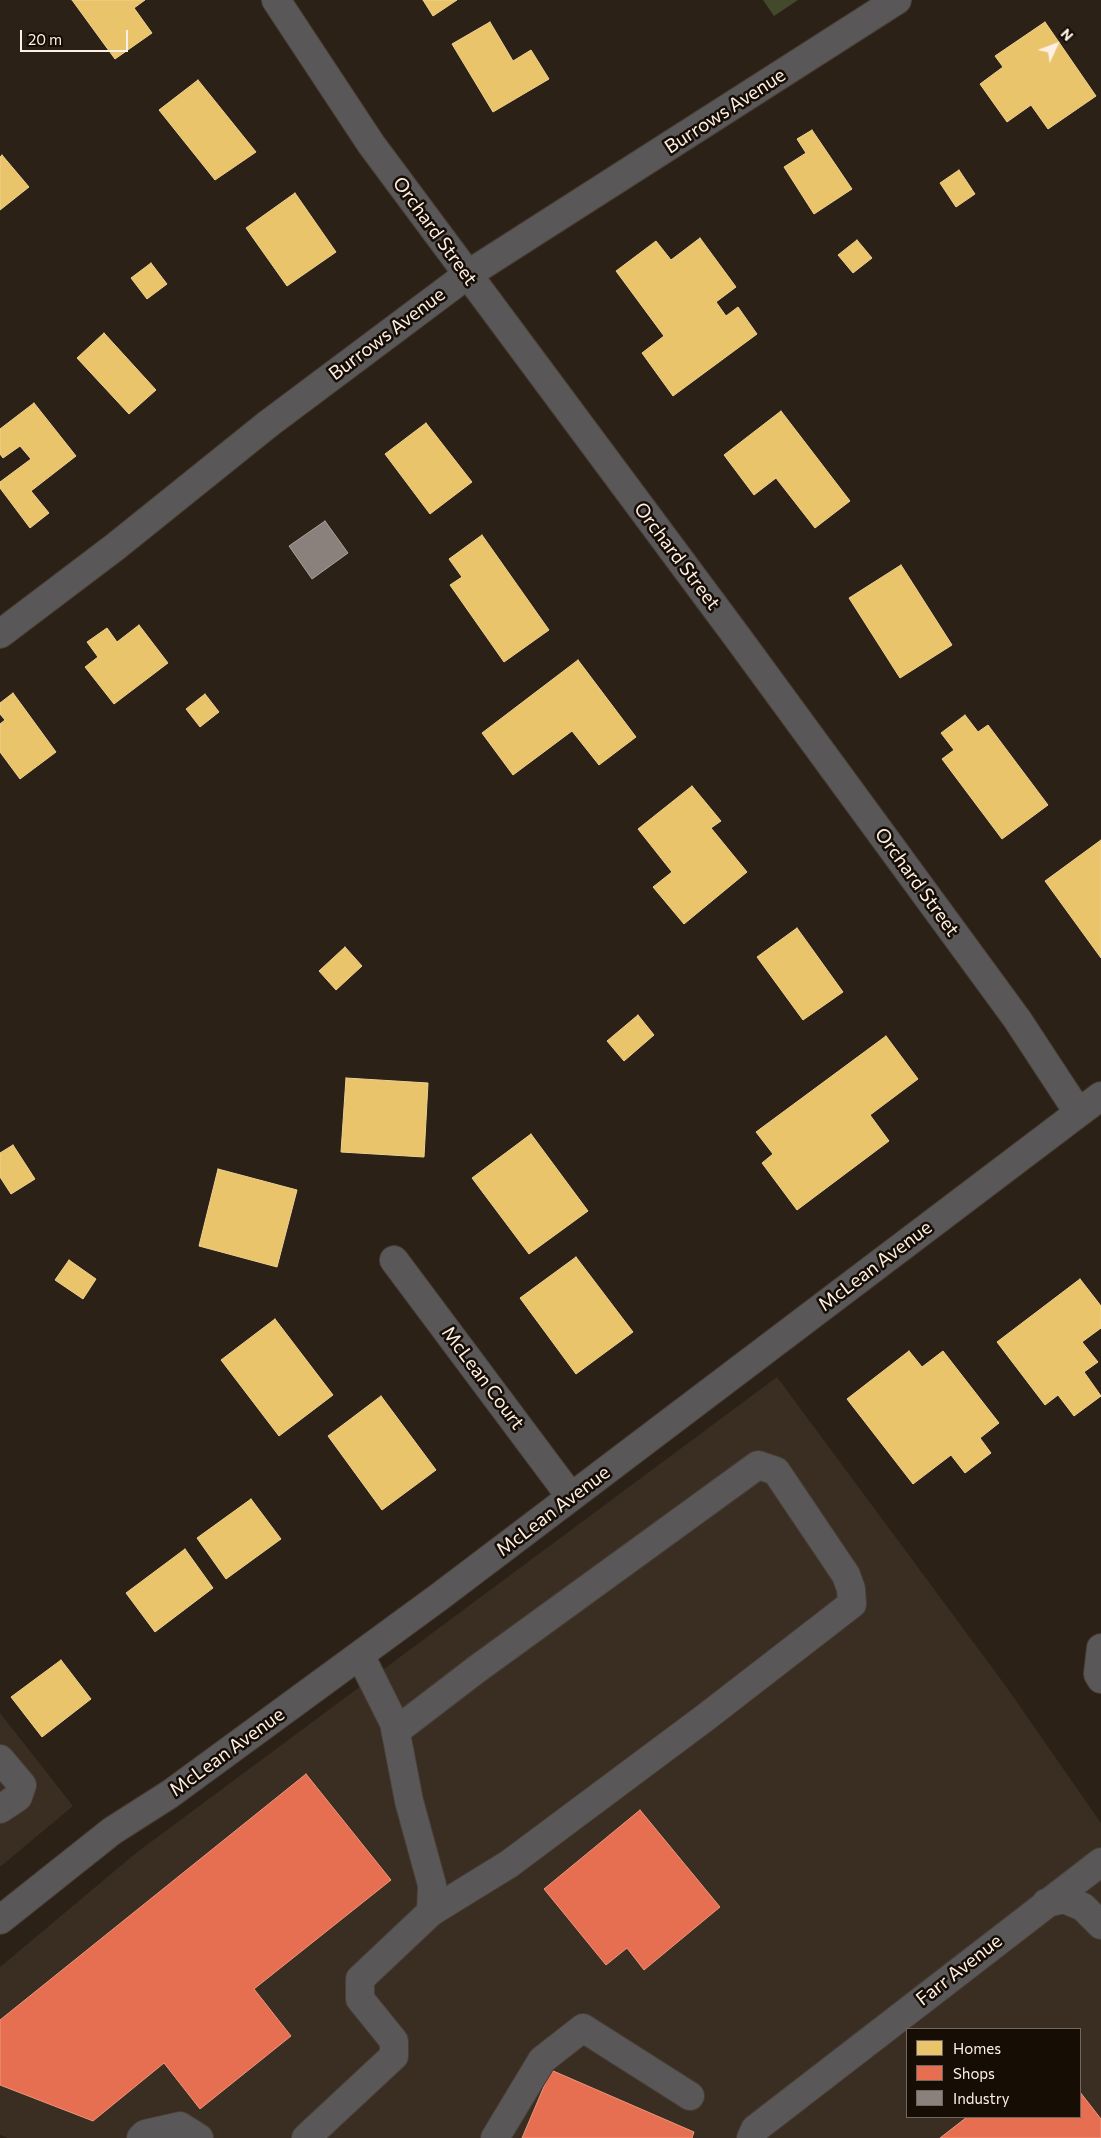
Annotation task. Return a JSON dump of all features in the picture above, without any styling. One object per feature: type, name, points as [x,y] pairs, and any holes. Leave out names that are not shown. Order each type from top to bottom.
[{"type":"street","name":"Orchard Street","points":[[276,0],[371,144],[744,646],[1017,1019],[1078,1112]]},
{"type":"street","name":"Burrows Avenue","points":[[0,634],[115,547],[268,424],[467,274],[897,0]]},
{"type":"street","name":"McLean Avenue","points":[[0,1920],[112,1830],[170,1794],[360,1655],[1101,1096]]},
{"type":"street","name":"McLean Court","points":[[394,1260],[571,1497]]},
{"type":"street","points":[[306,2138],[394,2056],[394,2041],[360,1999],[360,1979],[431,1912],[508,1864],[706,1717],[852,1604],[851,1589],[846,1575],[776,1471],[758,1465],[485,1663],[396,1731]]},
{"type":"street","points":[[1101,1648],[1098,1674],[1101,1679]]},
{"type":"street","points":[[360,1655],[396,1731],[409,1801],[432,1885],[431,1912]]},
{"type":"street","points":[[0,1759],[22,1785],[18,1796],[0,1809]]},
{"type":"street","name":"Farr Avenue","points":[[751,2138],[755,2129],[1101,1862]]},
{"type":"street","points":[[1046,1903],[1064,1900],[1083,1907],[1101,1925]]},
{"type":"street","points":[[495,2138],[542,2060],[583,2028],[690,2096]]},
{"type":"street","points":[[140,2138],[145,2134],[180,2126],[199,2138]]},
{"type":"shaded area","points":[[777,1377],[1005,1685],[1101,1823],[1101,2138],[8,2138],[0,2135],[0,1967],[136,1853]]},
{"type":"shaded area","points":[[0,1713],[73,1806],[0,1867]]},
{"type":"green space","points":[[763,0],[798,0],[774,16]]},
{"type":"building: Homes","points":[[72,0],[145,0],[134,8],[152,33],[115,59]]},
{"type":"building: Homes","points":[[423,0],[457,0],[433,16]]},
{"type":"building: Homes","points":[[490,22],[513,61],[531,50],[549,79],[493,112],[452,44]]},
{"type":"building: Homes","points":[[1045,22],[1096,96],[1048,129],[1031,105],[1007,122],[980,84],[1003,67],[995,56]]},
{"type":"building: Homes","points":[[198,80],[256,152],[215,180],[159,110]]},
{"type":"building: Homes","points":[[812,130],[852,189],[814,214],[784,167],[806,153],[797,139]]},
{"type":"building: Homes","points":[[2,155],[29,187],[0,210],[0,157]]},
{"type":"building: Homes","points":[[959,170],[975,194],[956,207],[940,183]]},
{"type":"building: Homes","points":[[295,193],[336,252],[287,286],[246,228]]},
{"type":"building: Homes","points":[[700,238],[736,287],[716,302],[726,316],[738,307],[757,334],[673,396],[642,353],[664,336],[616,271],[656,241],[671,260]]},
{"type":"building: Homes","points":[[857,240],[872,258],[853,273],[838,255]]},
{"type":"building: Homes","points":[[151,263],[167,284],[147,299],[131,278]]},
{"type":"building: Homes","points":[[104,333],[156,390],[129,414],[77,358]]},
{"type":"building: Homes","points":[[34,403],[76,456],[31,491],[49,513],[30,528],[0,488],[0,482],[31,459],[20,446],[3,458],[0,454],[0,429]]},
{"type":"building: Homes","points":[[781,411],[850,501],[815,528],[776,478],[754,495],[724,455]]},
{"type":"building: Homes","points":[[426,423],[472,482],[430,514],[385,454]]},
{"type":"building: Homes","points":[[482,535],[549,630],[504,662],[450,585],[462,577],[449,559]]},
{"type":"building: Homes","points":[[901,565],[952,645],[900,678],[849,598]]},
{"type":"building: Homes","points":[[139,625],[168,663],[114,704],[85,667],[98,657],[87,642],[107,628],[117,642]]},
{"type":"building: Homes","points":[[578,660],[636,737],[599,765],[572,731],[513,775],[482,733]]},
{"type":"building: Homes","points":[[13,693],[56,752],[20,779],[0,752],[0,724],[5,720],[0,714],[0,703]]},
{"type":"building: Homes","points":[[205,694],[219,712],[200,727],[186,709]]},
{"type":"building: Homes","points":[[965,715],[978,732],[988,725],[1048,805],[1002,839],[942,759],[954,750],[941,733]]},
{"type":"building: Homes","points":[[692,786],[721,821],[711,828],[747,872],[684,924],[653,887],[672,872],[638,829]]},
{"type":"building: Homes","points":[[1101,840],[1101,958],[1045,881]]},
{"type":"building: Homes","points":[[797,928],[843,992],[803,1020],[757,957]]},
{"type":"building: Homes","points":[[345,947],[362,966],[336,990],[319,971]]},
{"type":"building: Homes","points":[[638,1015],[654,1035],[624,1061],[607,1041]]},
{"type":"building: Homes","points":[[886,1036],[918,1079],[870,1115],[889,1141],[797,1210],[762,1163],[773,1154],[756,1132]]},
{"type":"building: Homes","points":[[346,1078],[428,1083],[424,1157],[341,1152]]},
{"type":"building: Homes","points":[[531,1134],[588,1211],[529,1254],[472,1178]]},
{"type":"building: Homes","points":[[13,1145],[35,1179],[11,1194],[0,1177],[0,1153]]},
{"type":"building: Homes","points":[[218,1169],[297,1190],[277,1267],[199,1246]]},
{"type":"building: Homes","points":[[576,1257],[633,1332],[576,1374],[520,1298]]},
{"type":"building: Homes","points":[[69,1260],[96,1279],[83,1299],[55,1280]]},
{"type":"building: Homes","points":[[1080,1279],[1101,1306],[1101,1328],[1082,1342],[1098,1362],[1084,1372],[1101,1396],[1074,1416],[1058,1395],[1045,1405],[997,1342]]},
{"type":"building: Homes","points":[[275,1319],[333,1395],[279,1436],[221,1360]]},
{"type":"building: Homes","points":[[909,1351],[922,1367],[943,1351],[999,1423],[980,1438],[991,1453],[965,1473],[951,1455],[913,1484],[847,1399]]},
{"type":"building: Homes","points":[[381,1396],[436,1470],[382,1510],[328,1436]]},
{"type":"building: Homes","points":[[251,1499],[281,1539],[226,1579],[197,1538]]},
{"type":"building: Homes","points":[[185,1549],[213,1588],[155,1632],[126,1593]]},
{"type":"building: Homes","points":[[61,1660],[91,1699],[42,1737],[11,1697]]},
{"type":"building: Shops","points":[[306,1774],[391,1880],[254,1989],[291,2036],[200,2109],[164,2063],[93,2121],[0,2085],[0,2020]]},
{"type":"building: Shops","points":[[640,1810],[720,1907],[644,1970],[627,1948],[606,1965],[544,1889]]},
{"type":"building: Shops","points":[[551,2070],[694,2132],[692,2138],[522,2138]]},
{"type":"building: Shops","points":[[1081,2093],[1101,2119],[1101,2138],[940,2138],[966,2118],[1081,2118]]},
{"type":"building: Industry","points":[[325,521],[348,553],[312,579],[289,546]]}]
